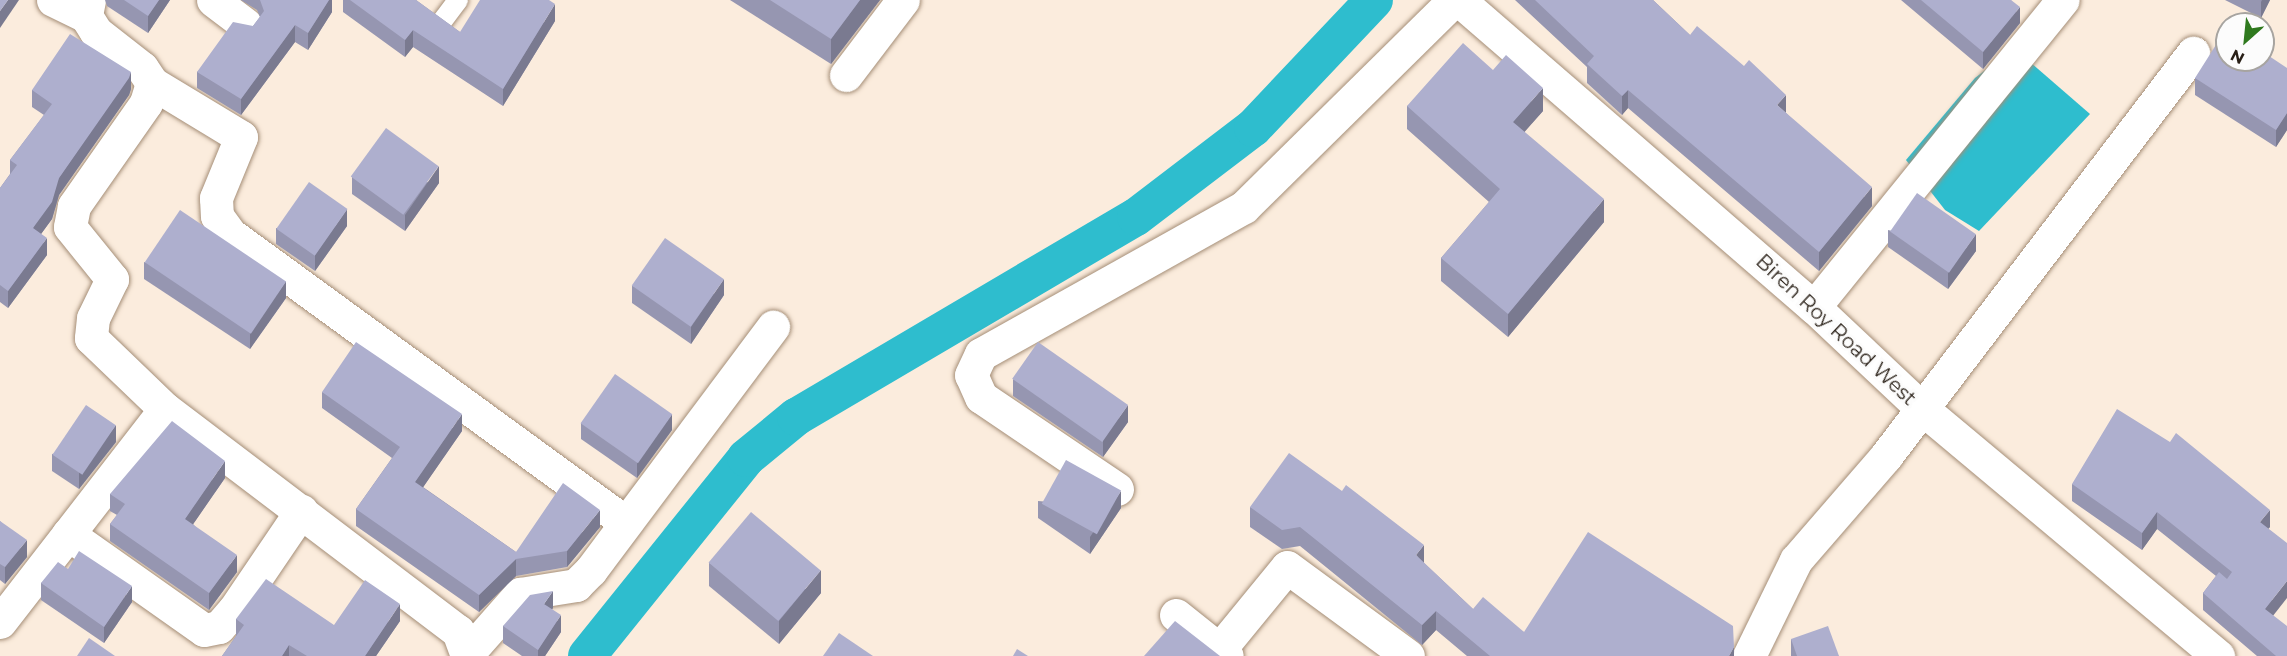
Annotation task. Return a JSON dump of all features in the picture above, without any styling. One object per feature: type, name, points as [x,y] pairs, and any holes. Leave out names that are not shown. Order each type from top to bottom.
[{"type":"street","points":[[53,0],[87,8],[96,32],[142,68],[152,83],[241,137],[216,198],[217,216],[230,234],[624,521]]},
{"type":"street","points":[[213,0],[246,25]]},
{"type":"street","points":[[846,75],[903,0]]},
{"type":"street","points":[[1117,489],[981,397],[971,375],[981,354],[1244,207],[1454,0]]},
{"type":"street","name":"Biren Roy Road West","points":[[1459,0],[1815,307],[1919,406],[2217,656]]},
{"type":"street","points":[[1815,307],[2063,0]]},
{"type":"street","points":[[1749,656],[1796,560],[1879,464],[1919,406],[2193,53]]},
{"type":"street","points":[[152,83],[146,103],[74,206],[70,227],[112,279],[93,318],[91,338],[165,409],[458,631],[467,655],[520,594],[576,585],[773,327]]},
{"type":"street","points":[[0,622],[165,409]]},
{"type":"street","points":[[68,534],[204,630],[219,627],[234,610],[301,511]]},
{"type":"street","points":[[1176,615],[1223,653],[1287,567],[1408,656]]},
{"type":"lane","points":[[440,24],[458,0]]},
{"type":"water","points":[[2014,48],[2090,114],[1979,231],[1945,210],[1906,160],[1975,78]]},
{"type":"building","points":[[0,0],[8,0],[0,11]]},
{"type":"building","points":[[124,0],[159,0],[148,16]]},
{"type":"building","points":[[260,0],[329,0],[308,33],[295,25],[241,99],[197,72],[233,22],[253,26],[264,11]]},
{"type":"building","points":[[350,0],[416,0],[460,32],[480,0],[549,0],[555,4],[503,89],[413,30],[405,40]]},
{"type":"building","points":[[770,0],[860,0],[831,39]]},
{"type":"building","points":[[1535,0],[1653,0],[1690,35],[1697,26],[1744,66],[1749,60],[1786,95],[1777,105],[1872,187],[1819,252],[1628,90],[1622,96],[1587,64],[1594,56]]},
{"type":"building","points":[[1921,0],[2011,0],[2020,7],[1983,52]]},
{"type":"building","points":[[70,34],[131,72],[59,178],[52,202],[33,228],[47,238],[8,291],[0,285],[0,188],[17,165],[10,160],[52,104],[32,90]]},
{"type":"building","points":[[1463,43],[1493,70],[1506,55],[1543,88],[1513,122],[1604,199],[1508,314],[1441,258],[1500,189],[1407,106]]},
{"type":"building","points":[[2215,46],[2215,72],[2275,72],[2275,60],[2287,68],[2287,113],[2276,130],[2195,78]]},
{"type":"building","points":[[386,128],[439,166],[403,215],[351,177]]},
{"type":"building","points":[[309,182],[348,209],[315,256],[276,229]]},
{"type":"building","points":[[1917,193],[1976,234],[1949,273],[1890,232]]},
{"type":"building","points":[[180,210],[286,282],[251,334],[145,262]]},
{"type":"building","points":[[665,238],[724,279],[691,327],[632,286]]},
{"type":"building","points":[[356,342],[462,414],[415,482],[516,552],[563,483],[600,510],[567,551],[516,559],[479,595],[356,509],[400,447],[322,392]]},
{"type":"building","points":[[1038,342],[1128,405],[1102,442],[1012,379]]},
{"type":"building","points":[[615,374],[672,414],[638,463],[581,423]]},
{"type":"building","points":[[86,405],[116,425],[82,475],[52,455]]},
{"type":"building","points":[[2117,409],[2170,442],[2176,433],[2270,510],[2260,522],[2287,543],[2287,581],[2265,609],[2287,626],[2287,656],[2276,656],[2203,593],[2219,572],[2227,579],[2232,572],[2157,512],[2142,533],[2072,484]]},
{"type":"building","points":[[172,421],[225,461],[185,519],[237,555],[209,593],[110,524],[125,504],[110,494]]},
{"type":"building","points":[[1289,453],[1342,491],[1346,485],[1424,545],[1416,555],[1473,609],[1483,597],[1524,632],[1588,532],[1733,626],[1734,647],[1729,656],[1490,656],[1436,611],[1422,625],[1300,527],[1282,530],[1250,507]]},
{"type":"building","points":[[1066,460],[1121,491],[1097,534],[1042,504]]},
{"type":"building","points":[[751,512],[821,570],[778,621],[709,563]]},
{"type":"building","points":[[0,521],[27,540],[5,567],[0,564]]},
{"type":"building","points":[[79,551],[132,586],[104,627],[41,583],[58,562],[68,569]]},
{"type":"building","points":[[266,579],[334,625],[365,580],[400,604],[365,656],[307,656],[289,645],[282,656],[222,656],[244,625],[236,619]]},
{"type":"building","points":[[553,591],[544,604],[561,615],[538,650],[503,626],[530,595]]},
{"type":"building","points":[[1175,621],[1220,656],[1144,656]]},
{"type":"building","points":[[1828,626],[1839,656],[1797,656],[1791,639]]},
{"type":"building","points":[[839,633],[873,656],[823,656]]},
{"type":"building","points":[[89,638],[115,656],[77,656]]},
{"type":"building","points":[[1017,649],[1028,656],[1013,656]]},
{"type":"waterway","points":[[587,656],[746,458],[796,417],[1136,217],[1253,128],[1374,0]]}]
